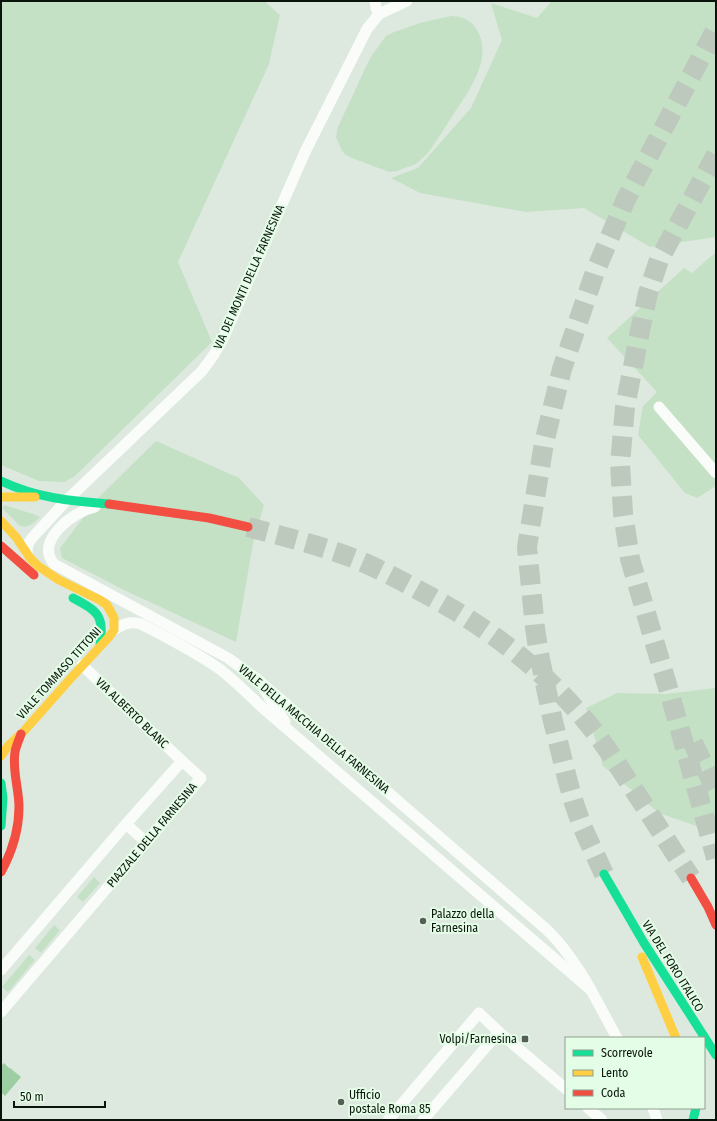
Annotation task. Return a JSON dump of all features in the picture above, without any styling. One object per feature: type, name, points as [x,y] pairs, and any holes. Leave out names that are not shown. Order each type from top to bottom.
[{"type":"main road","points":[[1,481],[18,490],[43,497],[66,501],[109,504],[209,518],[248,527]]},
{"type":"main road","points":[[1,497],[43,497]]},
{"type":"main road","points":[[1,521],[34,562],[50,575],[105,603],[114,618],[114,630]]},
{"type":"main road","points":[[2,547],[42,580]]},
{"type":"main road","points":[[57,589],[89,606],[96,612],[101,620],[102,626],[100,646]]},
{"type":"main road","name":"VIALE TOMMASO TITTONI","points":[[22,733],[114,630]]},
{"type":"main road","points":[[1,756],[6,747],[22,733]]},
{"type":"main road","points":[[1,872],[12,848],[19,820],[19,798],[15,753],[22,733]]},
{"type":"main road","points":[[1,783],[3,798],[1,826]]},
{"type":"main road","points":[[604,874],[624,910],[676,1037]]},
{"type":"main road","points":[[691,878],[716,925]]},
{"type":"main road","name":"VIA DEL FORO ITALICO","points":[[624,910],[705,1037]]},
{"type":"main road","name":"VIA DEL FORO ITALICO","points":[[705,1038],[716,1055]]},
{"type":"main road","points":[[694,1120],[696,1109]]},
{"type":"street","points":[[375,1],[379,14]]},
{"type":"street","name":"VIA DEI MONTI DELLA FARNESINA","points":[[27,552],[28,544],[32,538],[66,501],[179,395],[202,371],[213,356],[222,341],[305,152],[367,29],[379,14],[407,1]]},
{"type":"street","points":[[659,406],[716,473]]},
{"type":"street","name":"VIALE DELLA MACCHIA DELLA FARNESINA","points":[[109,504],[85,509],[67,521],[55,534],[51,541],[49,555],[52,562],[58,567],[228,658],[257,679],[546,929],[573,959],[615,1037]]},
{"type":"street","name":"VIALE DELLA MACCHIA DELLA FARNESINA","points":[[114,630],[127,623],[136,623],[190,650],[223,672],[591,990]]},
{"type":"street","name":"VIA ALBERTO BLANC","points":[[82,665],[182,761]]},
{"type":"street","points":[[257,679],[291,731]]},
{"type":"street","name":"PIAZZALE DELLA FARNESINA","points":[[1,970],[182,761],[201,778],[1,1012]]},
{"type":"street","points":[[126,824],[146,842]]},
{"type":"street","points":[[388,1120],[479,1013],[565,1088]]},
{"type":"street","points":[[423,1120],[499,1032]]},
{"type":"street","points":[[589,1109],[602,1120]]},
{"type":"street","points":[[653,1109],[657,1120]]},
{"type":"shaded area","points":[[1,1],[264,1],[280,15],[269,64],[178,262],[212,342],[75,476],[64,482],[39,481],[1,465]]},
{"type":"shaded area","points":[[552,1],[716,1],[716,237],[650,247],[584,208],[526,212],[420,193],[391,178],[418,168],[471,108],[502,40],[491,3],[537,18]]},
{"type":"shaded area","points":[[451,16],[466,19],[475,27],[481,41],[483,52],[481,63],[472,85],[433,146],[416,164],[397,171],[389,172],[346,155],[342,151],[336,137],[338,127],[370,58],[386,36],[420,23]]},
{"type":"shaded area","points":[[716,252],[716,486],[697,498],[685,493],[638,435],[643,406],[657,392],[607,338],[684,268],[692,273]]},
{"type":"shaded area","points":[[156,441],[239,478],[264,505],[253,543],[236,642],[124,590],[62,558],[60,548],[100,496]]},
{"type":"shaded area","points":[[4,505],[40,517],[29,526],[20,526],[2,508]]},
{"type":"shaded area","points":[[716,688],[716,831],[708,830],[659,813],[603,766],[586,708],[617,693],[665,694]]},
{"type":"shaded area","points":[[94,877],[100,883],[83,902],[77,897]]},
{"type":"shaded area","points":[[54,925],[60,930],[41,953],[35,948]]},
{"type":"shaded area","points":[[29,955],[35,960],[8,992],[2,987]]},
{"type":"shaded area","points":[[4,1063],[21,1077],[5,1096],[1,1092],[1,1066]]},
{"type":"tunnel","points":[[604,874],[582,826],[574,803],[552,717],[535,628],[527,547],[544,443],[562,369],[595,272],[626,199],[716,29]]},
{"type":"tunnel","points":[[716,155],[659,260],[648,293],[625,407],[620,464],[623,513],[630,559],[716,858]]},
{"type":"tunnel","points":[[248,527],[331,550],[374,567],[466,617],[530,664],[568,700],[592,728],[604,744],[691,878]]},
{"type":"tunnel","points":[[693,743],[716,790]]},
{"type":"traffic: fast","points":[[1,481],[14,487],[54,498],[109,504]]},
{"type":"traffic: fast","points":[[73,598],[89,607],[98,616],[101,627],[100,646]]},
{"type":"traffic: fast","points":[[1,783],[3,798],[1,826]]},
{"type":"traffic: fast","points":[[604,874],[644,943],[704,1037]]},
{"type":"traffic: fast","points":[[705,1038],[716,1055]]},
{"type":"traffic: fast","points":[[693,1120],[696,1109]]},
{"type":"traffic: slow","points":[[1,497],[35,497]]},
{"type":"traffic: slow","points":[[1,521],[16,537],[30,558],[38,566],[59,580],[100,600],[107,605],[114,618],[114,630],[108,638],[24,731],[8,746],[1,756]]},
{"type":"traffic: slow","points":[[642,957],[676,1037]]},
{"type":"traffic: jam","points":[[109,504],[209,518],[248,527]]},
{"type":"traffic: jam","points":[[1,546],[34,575]]},
{"type":"traffic: jam","points":[[1,872],[12,849],[18,824],[19,800],[14,759],[15,750],[21,734]]},
{"type":"traffic: jam","points":[[691,878],[708,907],[716,925]]},
{"type":"place","name":"Palazzo della Farnesina","points":[[423,921]]},
{"type":"place","name":"Volpi/Farnesina","points":[[525,1039]]},
{"type":"place","name":"Ufficio postale Roma 85","points":[[341,1102]]}]
